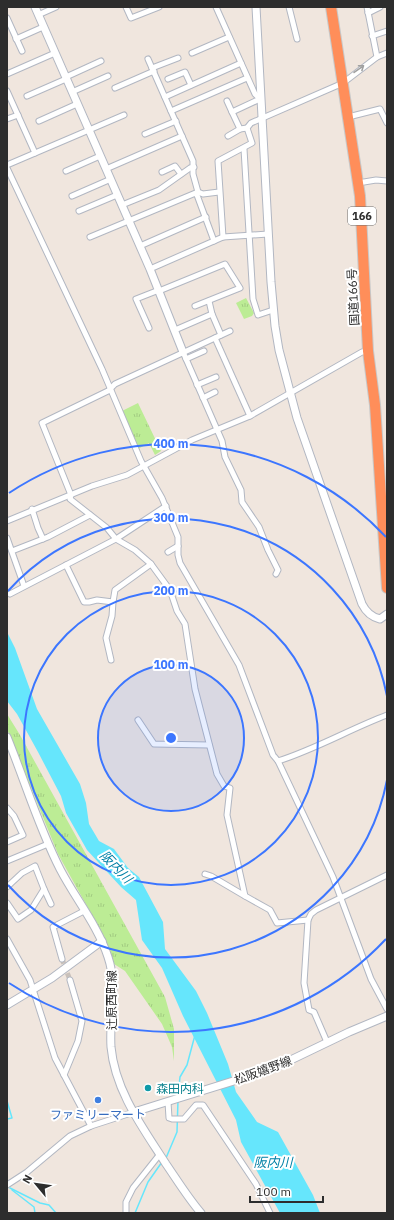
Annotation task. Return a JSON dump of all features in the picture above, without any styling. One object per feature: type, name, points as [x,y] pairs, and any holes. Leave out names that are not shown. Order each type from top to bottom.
[{"type":"highway","name":"国道166号","points":[[331,7],[358,183],[363,232],[368,351],[375,405],[387,588]]},
{"type":"street","points":[[35,7],[150,269],[197,385],[217,429],[222,441],[225,457],[241,490],[242,502],[260,527],[268,550],[278,570],[276,574]]},
{"type":"street","points":[[38,15],[56,7]]},
{"type":"street","points":[[126,7],[131,18],[159,7]]},
{"type":"street","points":[[216,7],[254,94],[260,99]]},
{"type":"street","points":[[256,7],[261,118],[273,310],[279,350],[290,394],[304,437],[362,604],[368,613],[375,618],[380,619],[387,614]]},
{"type":"street","points":[[289,7],[297,39]]},
{"type":"street","points":[[377,57],[368,10],[380,7]]},
{"type":"street","points":[[7,18],[22,51]]},
{"type":"street","points":[[16,39],[44,27]]},
{"type":"street","points":[[372,36],[387,31]]},
{"type":"street","points":[[192,53],[229,37]]},
{"type":"street","points":[[7,74],[55,53]]},
{"type":"street","points":[[222,237],[218,161],[244,149],[252,143],[248,128],[251,123],[343,83],[377,57],[387,53]]},
{"type":"street","points":[[115,88],[178,58]]},
{"type":"street","points":[[148,59],[176,121],[194,168],[193,174],[198,192],[197,195],[214,241]]},
{"type":"street","points":[[27,96],[101,61]]},
{"type":"street","points":[[165,97],[240,63]]},
{"type":"street","points":[[168,79],[185,72],[191,85]]},
{"type":"street","points":[[72,92],[108,76]]},
{"type":"street","points":[[171,111],[247,78]]},
{"type":"street","points":[[7,91],[34,153]]},
{"type":"street","points":[[232,112],[260,99]]},
{"type":"street","points":[[227,101],[240,129]]},
{"type":"street","points":[[39,121],[78,104]]},
{"type":"street","points":[[348,117],[380,109],[387,123]]},
{"type":"street","points":[[7,119],[18,115]]},
{"type":"street","points":[[124,115],[7,165],[147,473],[156,485],[166,506],[178,537],[180,562],[187,577],[239,665],[273,755],[278,761],[333,877],[371,980],[387,1009]]},
{"type":"street","points":[[145,134],[176,121]]},
{"type":"street","points":[[228,136],[240,129],[248,128]]},
{"type":"street","points":[[106,169],[182,136]]},
{"type":"street","points":[[244,149],[253,299],[258,315],[273,310]]},
{"type":"street","points":[[66,171],[100,156]]},
{"type":"street","points":[[162,172],[175,166],[181,174]]},
{"type":"street","points":[[122,206],[159,190],[181,174],[194,168]]},
{"type":"street","points":[[72,196],[111,179]]},
{"type":"street","points":[[358,183],[376,180],[387,181]]},
{"type":"street","points":[[90,237],[198,192],[203,194],[219,192]]},
{"type":"street","points":[[79,211],[117,195]]},
{"type":"street","points":[[140,246],[206,217]]},
{"type":"street","points":[[150,269],[222,237],[268,234]]},
{"type":"street","points":[[149,328],[136,299],[225,264],[240,288],[195,306]]},
{"type":"street","points":[[209,301],[212,314],[221,335]]},
{"type":"street","points":[[175,330],[212,314]]},
{"type":"street","points":[[185,356],[230,331]]},
{"type":"street","points":[[215,338],[250,416]]},
{"type":"street","points":[[204,351],[185,356],[115,384],[110,389],[42,423],[71,495],[70,499],[107,528],[116,539],[135,550],[151,564],[170,590],[177,611],[185,624],[195,688],[209,745],[217,774],[224,786],[230,788],[226,815],[245,896]]},
{"type":"street","points":[[7,521],[144,466],[165,453],[217,429],[250,416],[362,352],[368,351]]},
{"type":"street","points":[[197,385],[216,377]]},
{"type":"street","points":[[203,398],[215,392]]},
{"type":"street","points":[[10,594],[116,539],[166,506]]},
{"type":"street","points":[[32,510],[43,539]]},
{"type":"street","points":[[12,551],[43,539],[90,515]]},
{"type":"street","points":[[7,538],[24,586]]},
{"type":"street","points":[[168,552],[178,546]]},
{"type":"street","points":[[111,660],[106,638],[112,616],[115,590],[151,564]]},
{"type":"street","points":[[66,565],[84,602],[96,600],[113,602]]},
{"type":"street","points":[[278,761],[305,752],[329,739],[387,715]]},
{"type":"street","points":[[138,720],[154,744],[209,745]]},
{"type":"street","name":"辻原西町線","points":[[7,737],[48,844],[102,941],[108,957],[112,975],[111,1040],[113,1064],[121,1087],[134,1112],[166,1164],[201,1213]]},
{"type":"street","points":[[7,808],[14,816],[23,835],[7,842]]},
{"type":"street","points":[[7,861],[48,844]]},
{"type":"street","points":[[7,887],[22,873],[35,866],[51,904]]},
{"type":"street","points":[[205,874],[270,910],[278,923],[308,920]]},
{"type":"street","points":[[327,1042],[314,1012],[309,1010],[304,983],[308,920],[316,910],[387,875]]},
{"type":"street","points":[[7,903],[18,919],[31,910],[44,889]]},
{"type":"street","points":[[62,959],[53,927],[84,911]]},
{"type":"street","points":[[7,939],[30,980],[55,1058],[91,1126]]},
{"type":"street","points":[[7,1005],[33,990],[102,941]]},
{"type":"street","points":[[64,1075],[78,1042],[82,1021],[70,980]]},
{"type":"street","name":"松阪嬉野線","points":[[134,1112],[272,1069],[327,1042],[387,1016]]},
{"type":"street","points":[[168,1102],[169,1118],[181,1120],[196,1104],[203,1105],[256,1184],[270,1213]]},
{"type":"street","points":[[7,1185],[27,1172],[70,1136],[91,1126],[134,1112]]},
{"type":"street","points":[[126,1213],[126,1202],[133,1188],[160,1154]]},
{"type":"green space","points":[[246,298],[254,313],[252,316],[244,319],[236,303]]},
{"type":"green space","points":[[138,403],[161,451],[155,455],[149,443],[138,449],[120,412]]},
{"type":"green space","points":[[7,714],[165,997],[174,1029],[174,1061],[172,1047],[162,1024],[125,971],[114,964],[104,937],[58,854],[7,729]]},
{"type":"water","name":"阪内川","points":[[7,632],[15,648],[37,709],[80,784],[86,803],[89,824],[99,841],[114,849],[128,868],[139,877],[163,922],[165,949],[196,991],[207,1013],[228,1064],[236,1092],[257,1122],[278,1132],[313,1195],[320,1213],[280,1213],[241,1142],[236,1120],[183,1016],[162,968],[142,940],[136,900],[121,887],[87,850],[66,813],[61,796],[38,752],[17,714],[7,701]]},
{"type":"waterway","points":[[178,1096],[180,1077],[187,1065],[195,1035]]},
{"type":"waterway","points":[[166,1158],[177,1132],[178,1100]]},
{"type":"waterway","points":[[7,1101],[12,1118],[7,1119]]},
{"type":"waterway","points":[[135,1213],[148,1182],[162,1162]]},
{"type":"waterway","points":[[10,1188],[40,1203],[49,1205],[56,1213]]},
{"type":"waterway","points":[[12,1190],[34,1207],[35,1213]]},
{"type":"tunnel","points":[[62,959],[70,980]]},
{"type":"place","name":"森田内科","points":[[148,1088]]},
{"type":"place","name":"ファミリーマート","points":[[98,1100]]}]
